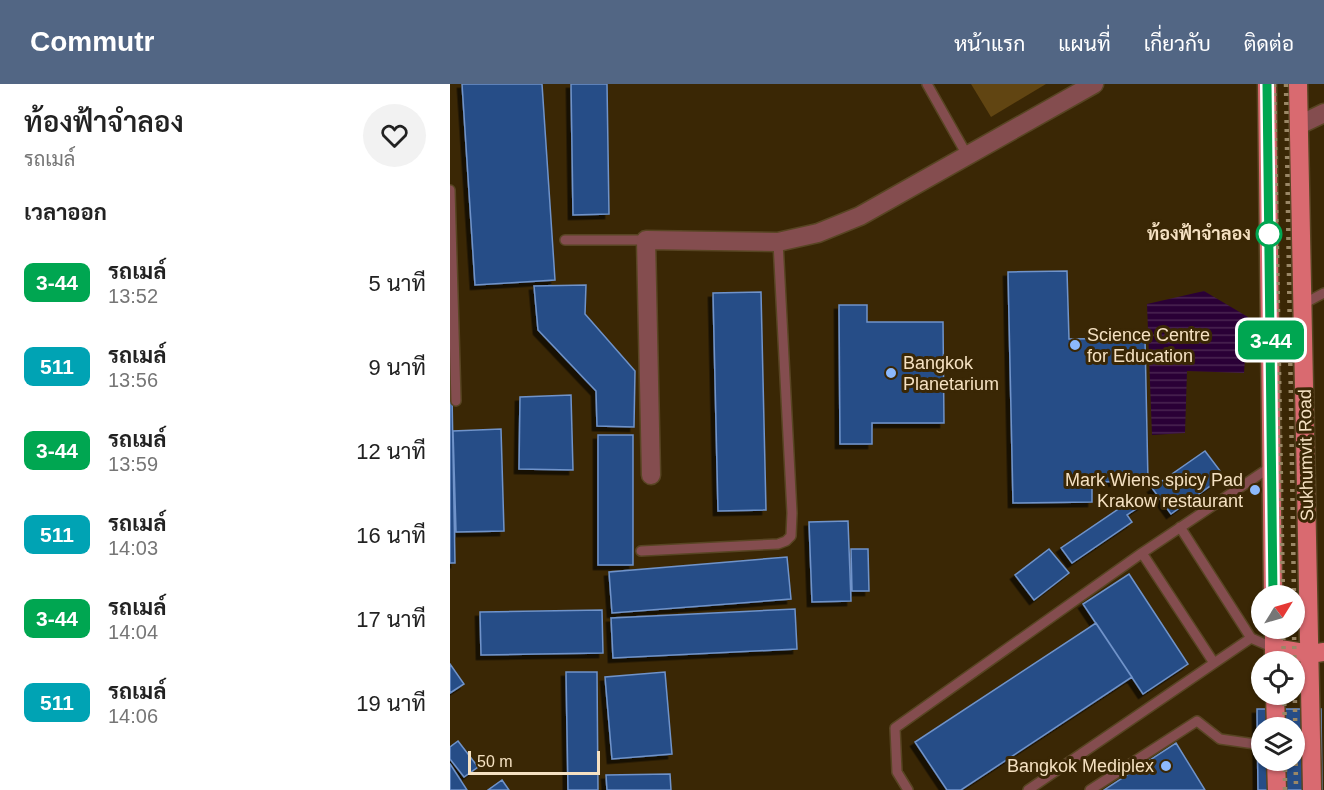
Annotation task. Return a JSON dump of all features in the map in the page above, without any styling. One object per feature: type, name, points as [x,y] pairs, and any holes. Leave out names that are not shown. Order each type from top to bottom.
[{"type":"main road","name":"Sukhumvit Road","points":[[1267,84],[1273,585]]},
{"type":"main road","name":"Sukhumvit Road","points":[[1298,84],[1303,304],[1317,653],[1312,790]]},
{"type":"main road","points":[[1268,126],[1299,125]]},
{"type":"main road","points":[[1276,771],[1277,790]]},
{"type":"street","points":[[651,475],[646,240],[778,242],[818,233],[860,216],[1094,84]]},
{"type":"street","points":[[1299,125],[1324,113]]},
{"type":"lane","points":[[927,84],[967,155]]},
{"type":"lane","points":[[450,190],[456,401]]},
{"type":"lane","points":[[565,240],[646,240]]},
{"type":"lane","points":[[641,551],[778,544],[786,542],[791,536],[778,242]]},
{"type":"lane","points":[[1303,304],[1324,293]]},
{"type":"lane","points":[[908,790],[897,772],[895,728],[1142,553],[1272,466]]},
{"type":"lane","points":[[1028,790],[1251,638],[1180,527]]},
{"type":"lane","points":[[1142,553],[1214,663]]},
{"type":"lane","points":[[1252,639],[1269,651]]},
{"type":"lane","points":[[1090,790],[1197,721],[1220,739],[1251,743]]},
{"type":"shaded area","points":[[971,84],[1046,84],[991,117]]},
{"type":"shaded area","points":[[1204,291],[1248,317],[1244,373],[1187,371],[1185,433],[1152,435],[1147,304]]},
{"type":"building","points":[[462,84],[542,84],[555,280],[475,285]]},
{"type":"building","points":[[571,84],[607,84],[609,214],[573,215]]},
{"type":"building","points":[[1067,271],[1069,339],[1145,338],[1148,481],[1092,482],[1092,502],[1013,503],[1008,272]]},
{"type":"building","points":[[586,285],[585,314],[635,371],[634,427],[597,426],[596,391],[538,330],[534,286]]},
{"type":"building","points":[[761,292],[766,510],[718,511],[713,293]]},
{"type":"building","name":"Bangkok Planetarium","points":[[839,305],[867,305],[867,322],[943,322],[944,423],[872,423],[872,444],[840,444]]},
{"type":"building","points":[[450,395],[452,395],[455,563],[450,563]]},
{"type":"building","points":[[571,395],[573,470],[519,469],[520,397]]},
{"type":"building","points":[[501,429],[504,531],[456,532],[453,431]]},
{"type":"building","points":[[598,435],[633,435],[633,565],[598,565]]},
{"type":"building","points":[[1205,451],[1224,476],[1171,514],[1152,488]]},
{"type":"building","points":[[1139,495],[1145,503],[1127,515],[1132,522],[1072,563],[1061,548]]},
{"type":"building","points":[[848,521],[851,601],[812,602],[809,522]]},
{"type":"building","points":[[851,549],[868,549],[869,591],[852,591]]},
{"type":"building","points":[[1049,549],[1069,573],[1034,600],[1015,575]]},
{"type":"building","points":[[787,557],[791,599],[612,613],[609,572]]},
{"type":"building","points":[[1129,574],[1188,664],[1143,694],[1083,604]]},
{"type":"building","points":[[795,609],[797,649],[613,658],[611,618]]},
{"type":"building","points":[[602,610],[603,653],[481,655],[480,612]]},
{"type":"building","points":[[1096,623],[1132,677],[961,790],[947,790],[915,742]]},
{"type":"building","points":[[450,664],[464,684],[450,693]]},
{"type":"building","points":[[566,672],[597,672],[598,790],[568,790]]},
{"type":"building","points":[[665,672],[672,754],[612,759],[605,677]]},
{"type":"building","points":[[1257,709],[1321,709],[1322,790],[1258,790],[1258,771],[1305,771],[1305,717],[1257,717]]},
{"type":"building","points":[[458,741],[478,767],[464,777],[450,759],[450,747]]},
{"type":"building","name":"Bangkok Mediplex","points":[[1176,743],[1205,790],[1104,790]]},
{"type":"building","points":[[450,764],[467,790],[450,790]]},
{"type":"building","points":[[670,774],[671,790],[607,790],[606,775]]},
{"type":"building","points":[[502,780],[509,790],[488,790]]},
{"type":"railway","points":[[1274,84],[1283,585]]},
{"type":"railway","points":[[1286,84],[1294,585]]},
{"type":"railway","points":[[1283,639],[1284,651]]},
{"type":"railway","points":[[1294,639],[1296,790]]},
{"type":"railway","points":[[1284,705],[1285,717]]},
{"type":"railway","points":[[1285,771],[1285,790]]},
{"type":"bus line","name":"3-44","points":[[1267,84],[1273,585]]},
{"type":"place","name":"ท้องฟ้าจำลอง","points":[[1269,234]]},
{"type":"place","name":"Science Centre for Education","points":[[1075,345]]},
{"type":"place","name":"Bangkok Planetarium","points":[[891,373]]},
{"type":"place","name":"Mark Wiens spicy Pad Krakow restaurant","points":[[1255,490]]},
{"type":"place","name":"Bangkok Mediplex","points":[[1166,766]]}]
